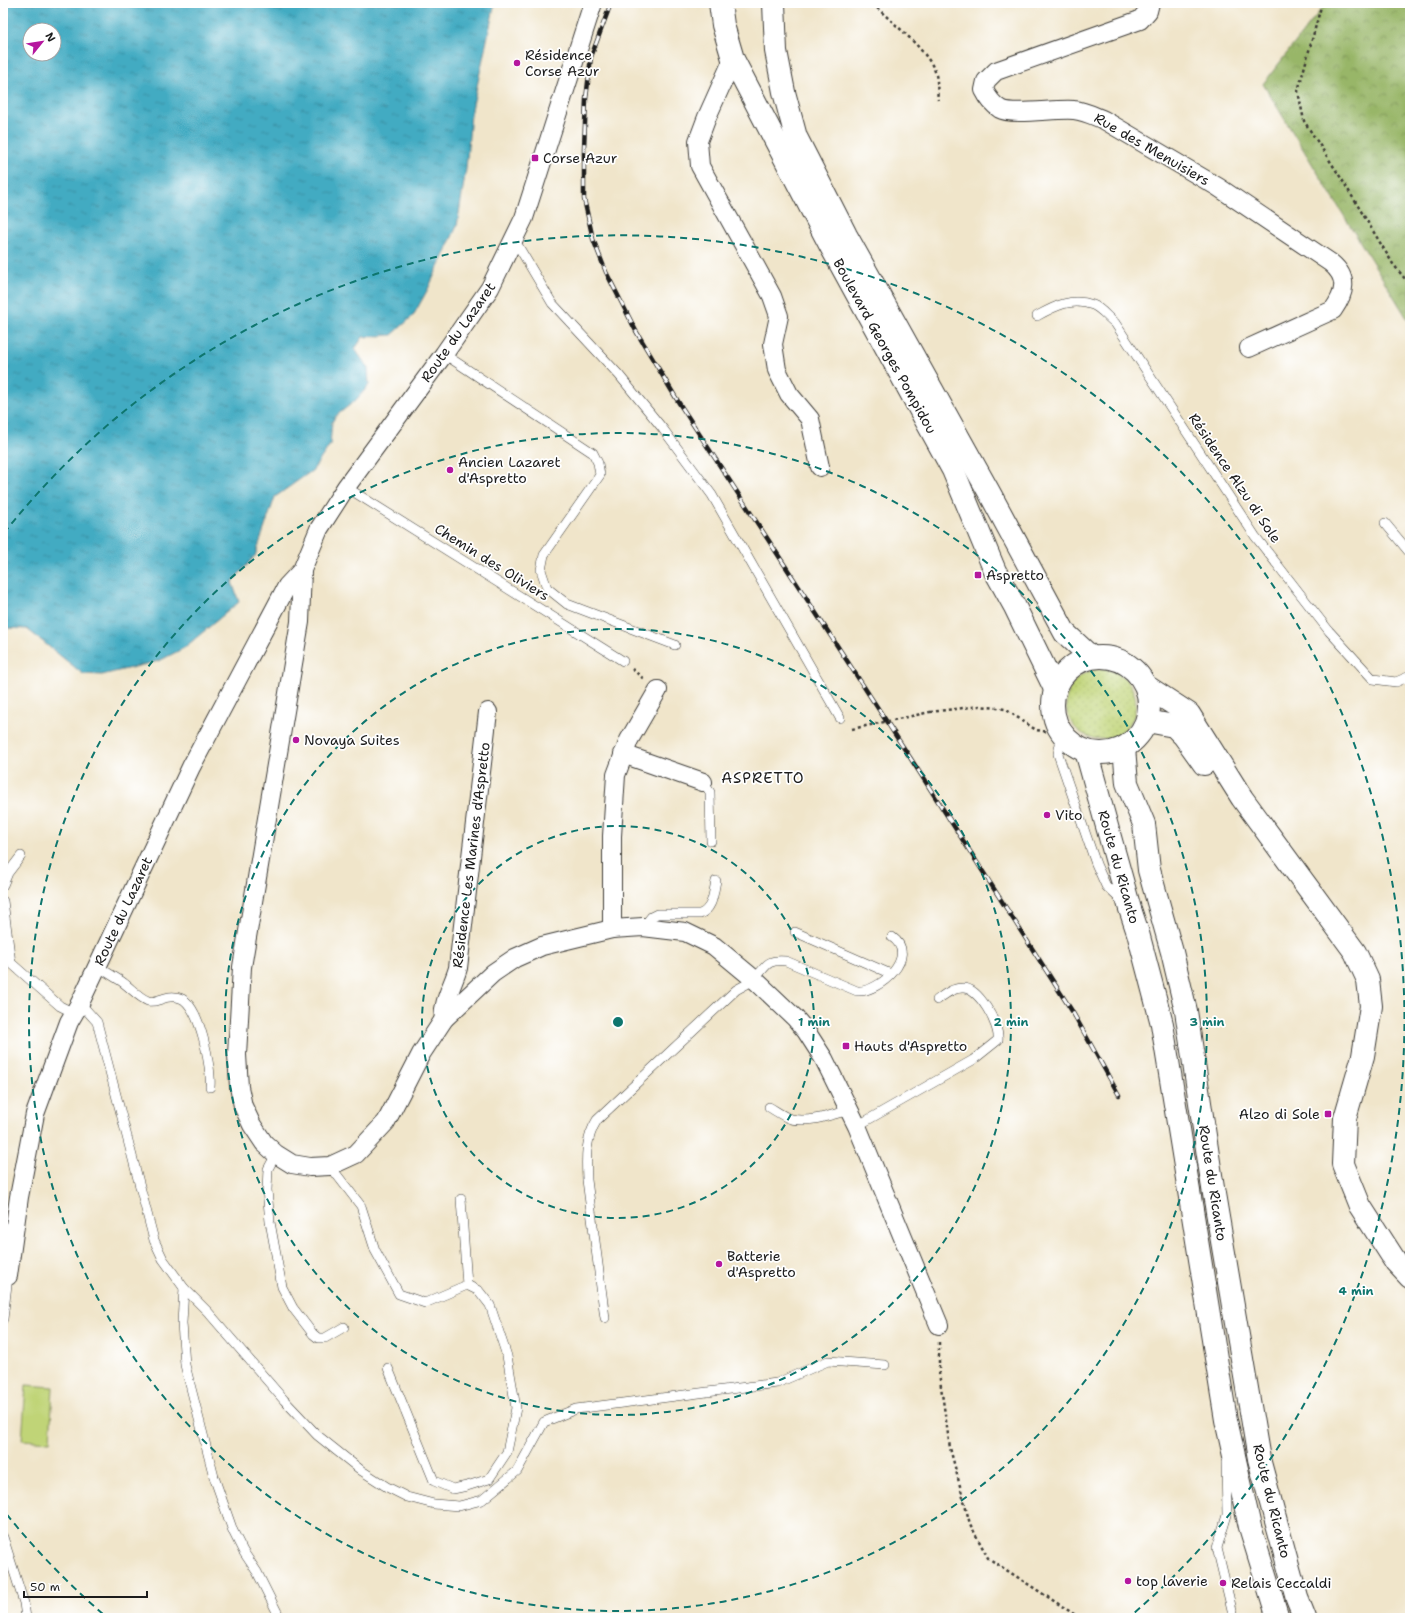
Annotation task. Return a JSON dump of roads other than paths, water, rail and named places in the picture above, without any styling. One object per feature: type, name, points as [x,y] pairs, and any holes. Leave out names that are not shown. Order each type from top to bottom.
[{"type":"main road","name":"Boulevard Georges Pompidou","points":[[720,3],[723,25],[733,59],[830,245],[953,470],[995,571],[1015,607],[1055,689]]},
{"type":"main road","name":"Boulevard Georges Pompidou","points":[[774,3],[776,51],[784,92],[796,137],[846,235],[989,492],[1065,633],[1091,657]]},
{"type":"main road","points":[[1104,656],[1117,659],[1129,665],[1139,674],[1146,686],[1149,698],[1149,710],[1146,721],[1137,737],[1124,748],[1105,753],[1086,751],[1073,744],[1062,734],[1053,712],[1055,689],[1063,674],[1075,663],[1091,657],[1104,656]]},
{"type":"main road","points":[[1146,686],[1189,714],[1242,798],[1355,952],[1368,980],[1371,1006],[1362,1056],[1345,1118],[1343,1164],[1360,1206],[1396,1262],[1410,1276]]},
{"type":"main road","points":[[1146,721],[1174,726],[1184,736],[1210,773],[1242,798]]},
{"type":"main road","name":"Route du Ricanto","points":[[1124,748],[1127,783],[1144,824],[1149,870],[1172,952],[1186,1010],[1213,1188],[1259,1459],[1297,1598],[1305,1618]]},
{"type":"main road","name":"Route du Ricanto","points":[[1086,751],[1138,933],[1162,1024],[1226,1420],[1250,1527],[1278,1618]]},
{"type":"street","name":"Route du Lazaret","points":[[330,1166],[310,1167],[292,1164],[276,1154],[264,1143],[243,1106],[239,1087],[237,1055],[242,967],[300,622],[302,570],[319,529],[346,487],[444,354],[490,288],[524,218],[593,3]]},
{"type":"street","name":"Rue des Menuisiers","points":[[1150,3],[1148,10],[1140,20],[996,72],[986,81],[984,90],[990,101],[1002,110],[1018,112],[1074,110],[1088,113],[1098,118],[1218,187],[1340,270],[1343,291],[1341,298],[1333,310],[1249,348]]},
{"type":"street","points":[[733,59],[698,141],[700,166],[772,296],[779,316],[773,344],[777,370],[789,394],[810,419],[820,467]]},
{"type":"street","name":"Route du Lazaret","points":[[8,1276],[19,1197],[35,1114],[59,1046],[69,1022],[191,768],[287,586],[302,570]]},
{"type":"street","points":[[612,929],[612,836],[616,775],[623,754],[658,690]]},
{"type":"street","name":"Résidence Les Marines d'Aspretto","points":[[444,1019],[443,1008],[458,968],[488,712]]},
{"type":"street","points":[[623,754],[703,782]]},
{"type":"street","points":[[330,1166],[356,1154],[386,1122],[421,1054],[444,1019],[493,973],[515,958],[542,946],[612,929],[643,927],[685,932],[714,946],[754,980],[795,1018],[806,1031],[824,1060],[853,1118],[938,1325]]},
{"type":"lane","points":[[514,239],[552,303],[619,375],[663,429],[712,495],[840,718]]},
{"type":"lane","name":"Résidence Alzu di Sole","points":[[1037,316],[1058,304],[1073,301],[1094,305],[1115,323],[1256,536],[1329,631],[1373,679],[1396,682],[1410,676]]},
{"type":"lane","points":[[444,354],[594,453],[598,463],[600,475],[544,555],[541,570],[547,588],[567,604],[675,645]]},
{"type":"lane","name":"Chemin des Oliviers","points":[[346,487],[623,661]]},
{"type":"lane","points":[[1386,523],[1410,553]]},
{"type":"lane","points":[[1062,734],[1058,754],[1096,864],[1106,886],[1130,909]]},
{"type":"lane","points":[[703,782],[710,792],[711,841]]},
{"type":"lane","points":[[3,886],[8,873],[21,856]]},
{"type":"lane","points":[[643,927],[651,917],[657,914],[700,914],[706,912],[710,906],[716,881]]},
{"type":"lane","points":[[3,901],[11,963],[60,1006],[77,1008],[94,1017],[97,1022],[154,1240],[163,1259],[184,1288],[208,1312],[284,1400],[317,1435],[362,1471],[407,1497],[434,1504],[459,1506],[482,1500],[517,1471],[544,1422],[576,1409],[777,1383],[828,1361],[885,1365]]},
{"type":"lane","points":[[795,932],[891,974]]},
{"type":"lane","points":[[605,1318],[587,1180],[587,1144],[591,1130],[597,1120],[736,990],[754,980],[770,962],[776,960],[786,961],[857,991],[865,992],[874,988],[896,970],[901,959],[902,950],[900,944],[892,937]]},
{"type":"lane","points":[[97,966],[121,981],[146,1000],[151,1002],[173,996],[182,998],[188,1004],[194,1013],[211,1071],[210,1087]]},
{"type":"lane","points":[[769,1107],[791,1119],[806,1120],[820,1118],[853,1118],[973,1060],[998,1040],[999,1034],[996,1023],[977,994],[970,989],[962,987],[953,990],[937,1000]]},
{"type":"lane","points":[[276,1154],[268,1169],[267,1190],[270,1222],[282,1287],[293,1308],[313,1334],[318,1338],[325,1338],[344,1327]]},
{"type":"lane","points":[[330,1166],[361,1206],[375,1250],[399,1294],[425,1303],[467,1285],[479,1291],[490,1305],[507,1356],[516,1408],[507,1452],[489,1478],[467,1486],[453,1489],[434,1481],[388,1368]]},
{"type":"lane","points":[[461,1199],[467,1285]]},
{"type":"lane","points":[[3,1319],[8,1276]]},
{"type":"lane","points":[[184,1288],[182,1323],[185,1365],[214,1477],[233,1531],[243,1551],[258,1572],[280,1618]]},
{"type":"lane","points":[[1226,1420],[1227,1515],[1217,1548],[1234,1618]]},
{"type":"lane","points":[[3,1536],[24,1603],[26,1618]]},
{"type":"water","points":[[3,3],[495,3],[471,114],[466,169],[457,226],[428,289],[413,316],[392,335],[363,337],[355,349],[368,368],[369,385],[356,400],[336,416],[332,422],[330,445],[313,470],[275,497],[255,556],[232,582],[239,602],[184,648],[159,661],[102,675],[83,674],[27,629],[7,628],[3,631]]},
{"type":"railway","points":[[611,3],[591,57],[586,99],[584,148],[584,199],[593,239],[606,272],[636,331],[679,403],[911,759],[1072,1011],[1119,1095]]},
{"type":"place","name":"Résidence Corse Azur","points":[[517,63]]},
{"type":"place","name":"Corse Azur","points":[[535,158]]},
{"type":"place","name":"Ancien Lazaret d'Aspretto","points":[[450,470]]},
{"type":"place","name":"Aspretto","points":[[978,575]]},
{"type":"place","name":"Novaya Suites","points":[[296,740]]},
{"type":"place","name":"Vito","points":[[1047,815]]},
{"type":"place","name":"Hauts d'Aspretto","points":[[846,1046]]},
{"type":"place","name":"Alzo di Sole","points":[[1328,1114]]},
{"type":"place","name":"Batterie d'Aspretto","points":[[719,1264]]},
{"type":"place","name":"top laverie","points":[[1128,1581]]},
{"type":"place","name":"Relais Ceccaldi","points":[[1223,1583]]},
{"type":"district","name":"ASPRETTO","points":[[763,778]]}]
